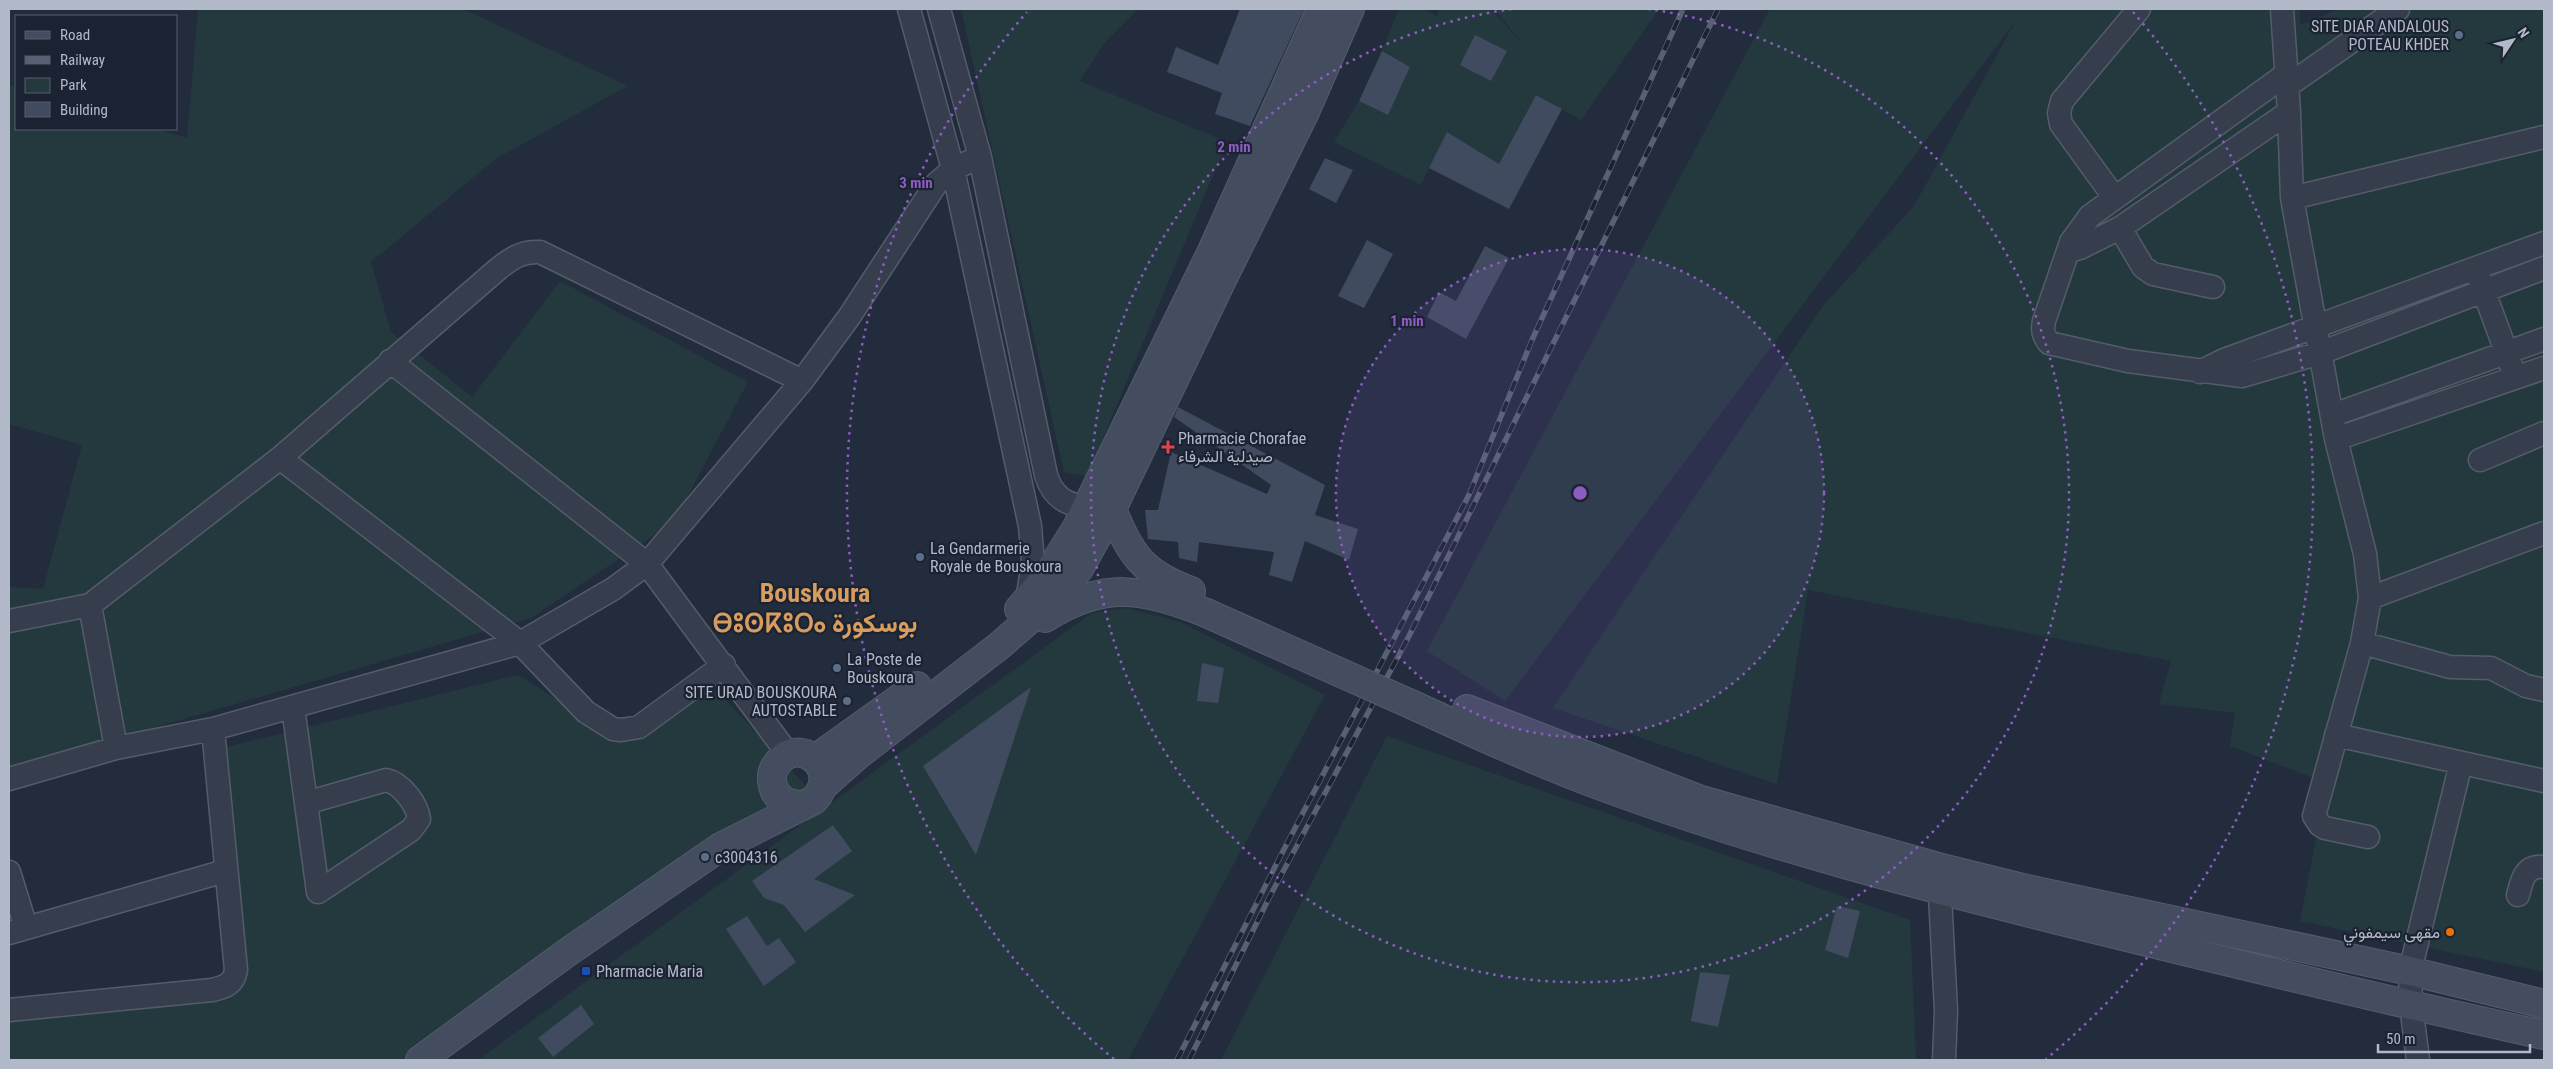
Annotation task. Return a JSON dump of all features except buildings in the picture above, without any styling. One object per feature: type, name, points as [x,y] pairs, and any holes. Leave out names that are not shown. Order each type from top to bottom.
[{"type":"main road","points":[[815,759],[980,640],[1028,600],[1054,566],[1086,507],[1212,251],[1321,9]]},
{"type":"main road","points":[[420,1060],[576,946],[719,848],[814,800],[823,786],[858,755],[1038,614],[1070,581],[1089,554],[1112,509],[1305,112],[1350,9]]},
{"type":"main road","points":[[1112,509],[1124,537],[1143,565],[1162,579],[1207,605],[1417,697],[1501,724],[1700,800],[1940,879],[2411,1006],[2544,1035]]},
{"type":"main road","points":[[999,646],[1066,606],[1109,593],[1147,593],[1207,605]]},
{"type":"main road","points":[[799,806],[783,801],[773,788],[771,778],[774,768],[780,760],[788,754],[807,754],[815,759],[823,771],[823,786]]},
{"type":"main road","points":[[719,848],[773,788]]},
{"type":"main road","points":[[1940,879],[2027,890],[2410,971],[2544,1004]]},
{"type":"street","points":[[909,9],[953,170],[1027,510],[1033,563],[1028,600]]},
{"type":"street","points":[[939,9],[980,157],[1046,475],[1057,495],[1075,506],[1086,507]]},
{"type":"street","points":[[2114,197],[2061,124],[2059,112],[2062,101],[2139,9]]},
{"type":"street","points":[[2282,9],[2289,112],[2292,198],[2336,439],[2365,554],[2370,598],[2362,643],[2314,816],[2320,825],[2325,828],[2368,837]]},
{"type":"street","points":[[2398,9],[2286,81],[2114,197],[2082,224],[2069,251],[2042,329],[2044,337],[2049,343],[2128,362],[2242,376],[2320,353],[2544,268]]},
{"type":"street","points":[[2069,251],[2080,248],[2120,228],[2289,112]]},
{"type":"street","points":[[2292,198],[2544,137]]},
{"type":"street","points":[[9,779],[116,748],[212,729],[520,643],[613,589],[647,564],[802,381],[850,317],[928,193],[953,170],[980,157]]},
{"type":"street","points":[[2120,228],[2142,267],[2153,274],[2213,287]]},
{"type":"street","points":[[2200,372],[2224,360],[2317,328],[2544,243]]},
{"type":"street","points":[[9,621],[90,605],[280,458],[498,269],[517,255],[527,252],[540,252],[802,381]]},
{"type":"street","points":[[2476,269],[2515,378]]},
{"type":"street","points":[[2333,415],[2544,339]]},
{"type":"street","points":[[390,362],[647,564],[724,665],[788,754]]},
{"type":"street","points":[[2336,439],[2544,368]]},
{"type":"street","points":[[2480,460],[2544,433]]},
{"type":"street","points":[[280,458],[520,643],[586,712],[606,726],[621,730],[638,727],[724,665]]},
{"type":"street","points":[[1027,510],[1057,495]]},
{"type":"street","points":[[2370,598],[2544,533]]},
{"type":"street","points":[[90,605],[116,748]]},
{"type":"street","points":[[2362,643],[2450,668],[2491,668],[2526,686],[2544,690]]},
{"type":"street","points":[[293,707],[318,892],[411,830],[419,819],[416,810],[402,789],[393,781],[386,780],[306,803]]},
{"type":"street","points":[[9,1010],[212,990],[230,984],[236,970],[212,729]]},
{"type":"street","points":[[2336,735],[2544,781]]},
{"type":"street","points":[[2418,1060],[2411,1006],[2410,971],[2461,763]]},
{"type":"street","points":[[2518,895],[2527,871],[2532,868],[2544,867]]},
{"type":"street","points":[[9,872],[17,930],[225,872]]},
{"type":"street","points":[[1940,879],[1946,1011],[1944,1060]]},
{"type":"green space","points":[[198,9],[463,9],[628,86],[497,158],[371,262],[391,332],[472,397],[560,281],[748,382],[674,522],[531,618],[9,770],[9,587],[43,589],[82,445],[9,424],[9,85],[15,87],[15,130],[159,130],[187,138]]},
{"type":"green space","points":[[961,9],[1138,9],[1105,42],[1080,81],[1227,142],[1087,476],[1064,472]]},
{"type":"green space","points":[[1399,9],[1424,9],[1437,16],[1440,9],[1491,9],[1528,50],[1494,9],[1659,9],[1581,120],[1536,95],[1499,164],[1447,132],[1421,185],[1334,142],[1359,101],[1388,115],[1410,67],[1382,51]]},
{"type":"green space","points":[[1770,9],[2300,9],[2300,25],[2340,9],[2544,9],[2544,972],[2300,921],[2327,783],[2230,746],[2235,713],[2159,704],[2171,661],[1808,590],[1777,784],[1553,708],[1822,307],[1914,206],[2015,22],[1505,701],[1427,651]]},
{"type":"green space","points":[[1126,608],[1180,622],[1325,695],[1128,1060],[478,1060],[1092,613]]},
{"type":"green space","points":[[518,675],[618,738],[705,678],[807,787],[436,1060],[9,1060],[9,1008],[227,987],[206,752]]},
{"type":"green space","points":[[1387,736],[1910,920],[1916,1060],[1221,1060]]},
{"type":"railway","points":[[1177,1060],[1281,855],[1469,495],[1532,340],[1683,9]]},
{"type":"railway","points":[[1189,1060],[1270,896],[1408,638],[1718,9]]},
{"type":"place","name":"SITE DIAR ANDALOUS POTEAU KHDER","points":[[2459,35]]},
{"type":"place","name":"Pharmacie Chorafae صيدلية الشرفاء","points":[[1168,447]]},
{"type":"place","name":"La Gendarmerie Royale de Bouskoura","points":[[920,557]]},
{"type":"place","name":"La Poste de Bouskoura","points":[[837,668]]},
{"type":"place","name":"SITE URAD BOUSKOURA AUTOSTABLE","points":[[847,701]]},
{"type":"place","name":"c3004316","points":[[705,857]]},
{"type":"place","name":"مقهى سيمفوني","points":[[2450,932]]},
{"type":"place","name":"Pharmacie Maria","points":[[586,971]]},
{"type":"district","name":"Bouskoura ⴱⵓⵙⴽⵓⵔⴰ بوسكورة","points":[[815,608]]}]
